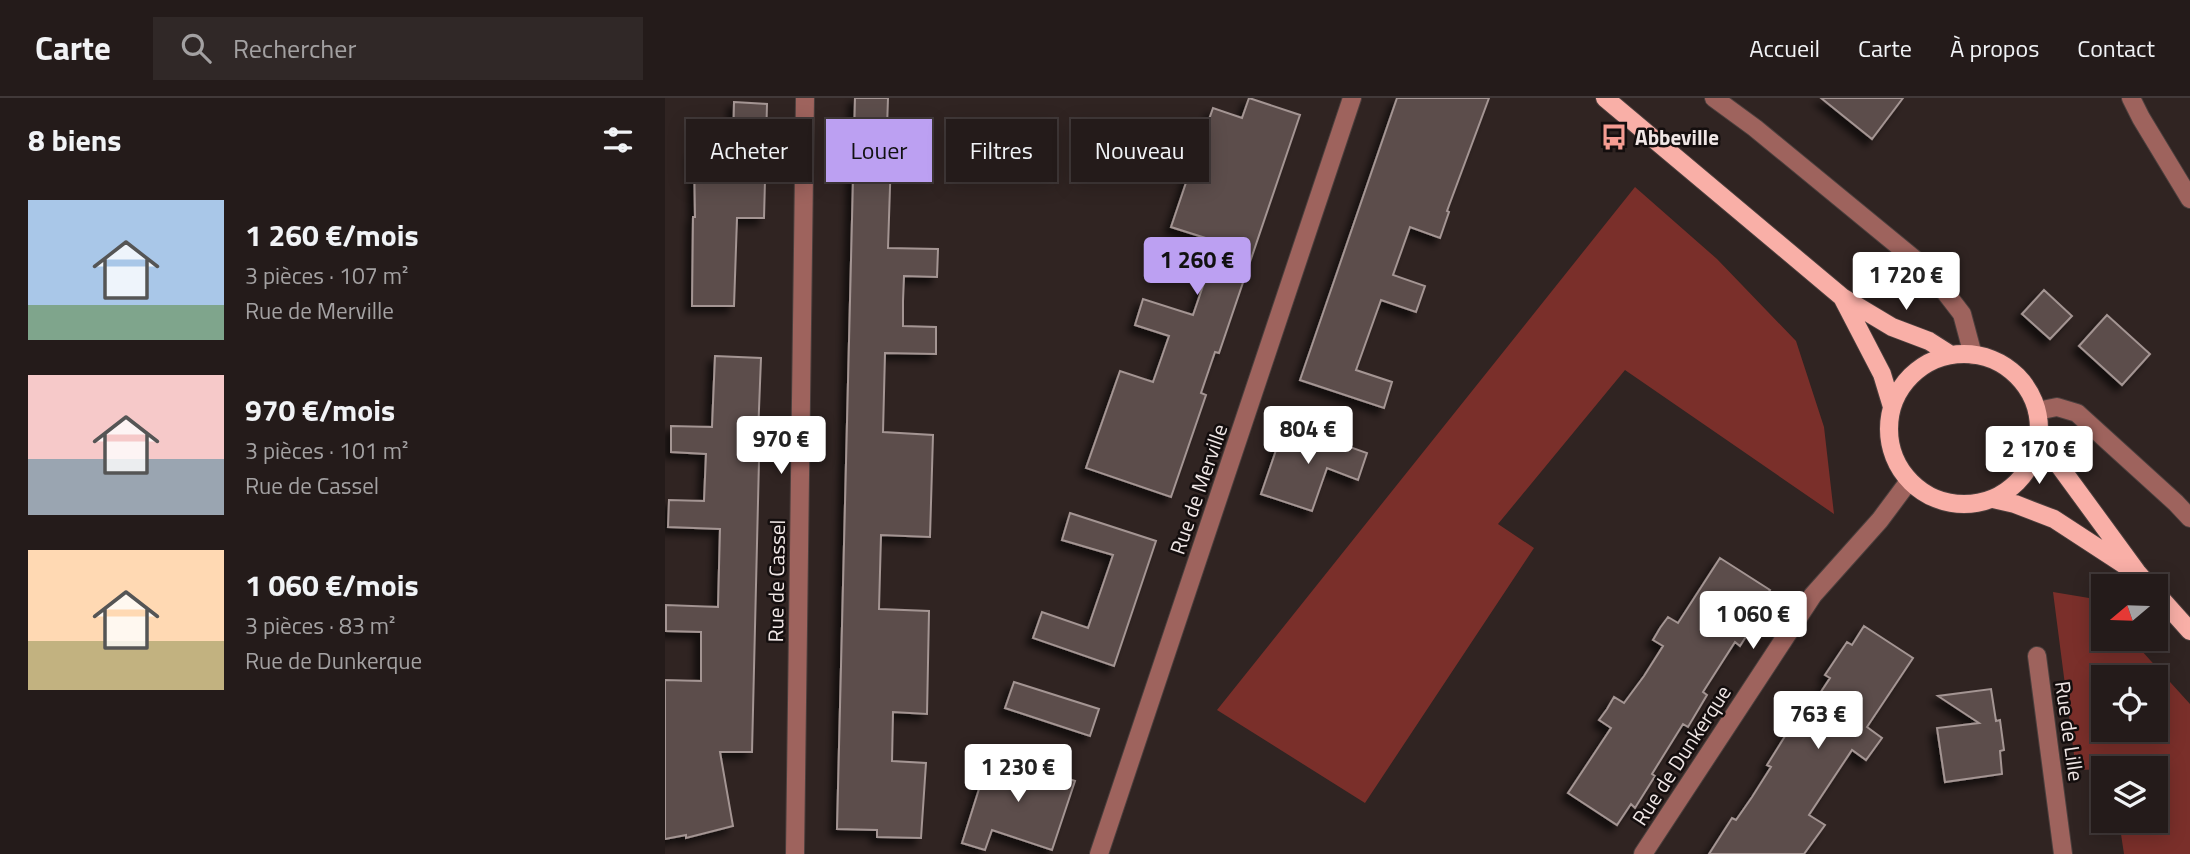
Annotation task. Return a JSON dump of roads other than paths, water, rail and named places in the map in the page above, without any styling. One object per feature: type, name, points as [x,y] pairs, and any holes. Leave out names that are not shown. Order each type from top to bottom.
[{"type":"main road","points":[[1605,98],[1842,297],[1892,327],[1929,341],[1951,355]]},
{"type":"main road","points":[[1842,297],[1882,374],[1892,407]]},
{"type":"main road","points":[[1951,355],[1973,355],[2007,367],[2020,379],[2031,394],[2037,411],[2039,438],[2036,454],[2024,475],[2007,492],[1970,505],[1948,503],[1927,495],[1909,481],[1898,465],[1891,446],[1889,427],[1892,407],[1901,389],[1914,373],[1932,361],[1951,355]]},
{"type":"main road","points":[[2039,438],[2137,572]]},
{"type":"main road","points":[[1993,499],[2054,519],[2137,572]]},
{"type":"main road","points":[[2168,606],[2190,631]]},
{"type":"street","name":"Rue de Cassel","points":[[795,854],[804,98]]},
{"type":"street","name":"Rue de Merville","points":[[1099,854],[1352,98]]},
{"type":"street","points":[[1714,98],[1755,128],[1918,262],[1962,314],[1973,355]]},
{"type":"street","points":[[2131,98],[2190,199]]},
{"type":"street","points":[[2037,411],[2057,407],[2077,413],[2190,518]]},
{"type":"street","name":"Rue de Dunkerque","points":[[1643,854],[1813,594],[1880,520],[1909,481]]},
{"type":"street","name":"Rue de Lille","points":[[2037,656],[2063,854]]},
{"type":"place","name":"Abbeville","points":[[1614,137]]}]
